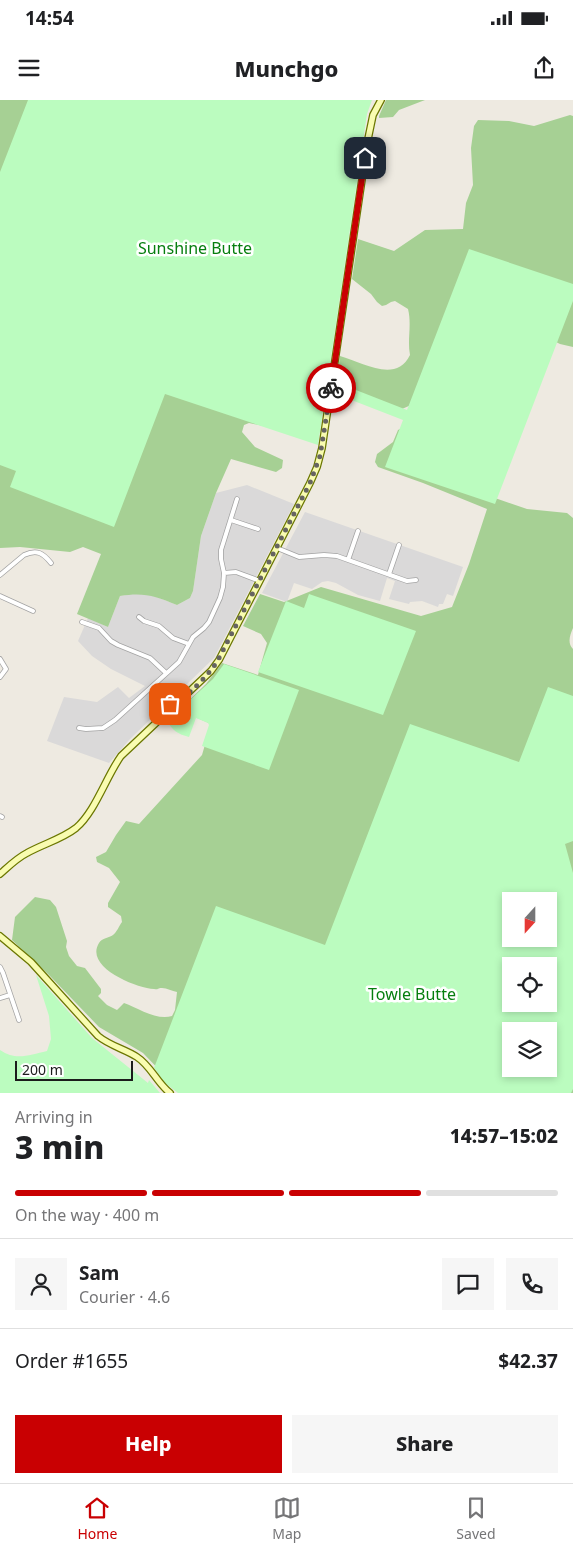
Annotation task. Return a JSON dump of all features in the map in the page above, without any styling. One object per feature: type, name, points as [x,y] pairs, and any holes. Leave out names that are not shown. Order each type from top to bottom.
[{"type":"main road","points":[[0,874],[23,855],[63,836],[78,826],[90,812],[121,756],[204,678],[214,666],[310,483],[322,448],[371,121],[381,100]]},
{"type":"main road","points":[[0,936],[31,962],[98,1036],[110,1045],[137,1057],[170,1093]]},
{"type":"street","points":[[79,728],[103,730],[116,720],[179,662],[193,637],[204,628],[220,598],[224,573],[221,550],[237,499]]},
{"type":"street","points":[[231,520],[258,528]]},
{"type":"street","points":[[348,560],[358,531]]},
{"type":"street","points":[[388,574],[399,545]]},
{"type":"street","points":[[276,548],[300,557],[331,555],[407,580],[416,580]]},
{"type":"street","points":[[0,575],[28,553],[42,553],[51,563]]},
{"type":"street","points":[[224,573],[236,572],[260,581]]},
{"type":"street","points":[[0,596],[33,611]]},
{"type":"street","points":[[139,617],[144,621],[159,626],[173,638],[189,644]]},
{"type":"street","points":[[82,622],[99,628],[111,641],[118,645],[150,658],[166,673]]},
{"type":"street","points":[[0,659],[6,669],[0,677]]},
{"type":"street","points":[[153,686],[173,707]]},
{"type":"street","points":[[0,967],[19,1020]]},
{"type":"street","points":[[0,998],[10,995]]},
{"type":"shaded area","points":[[247,485],[294,504],[214,658],[130,739],[109,763],[47,741],[64,697],[97,702],[118,687],[129,698],[145,686],[111,669],[92,656],[78,641],[88,618],[108,627],[120,596],[135,593],[152,595],[177,605],[190,598],[193,591],[201,536],[216,493]]},
{"type":"shaded area","points":[[305,512],[463,567],[453,596],[447,594],[443,604],[439,604],[438,607],[422,601],[410,602],[409,604],[389,599],[395,581],[387,578],[380,601],[358,595],[336,583],[328,581],[322,582],[312,589],[294,583],[287,602],[262,593]]},
{"type":"green space","name":"Sunshine Butte","points":[[0,100],[370,100],[269,427],[249,423],[244,425],[242,432],[255,447],[283,460],[282,468],[276,472],[231,459],[216,493],[201,536],[193,591],[190,598],[177,605],[149,596],[136,594],[120,596],[108,627],[77,614],[101,554],[83,547],[70,552],[20,547],[0,548]]},
{"type":"green space","name":"Sunshine Butte","points":[[28,100],[372,100],[367,114],[318,445],[165,394],[114,527],[10,487],[16,471],[0,465],[0,172]]},
{"type":"green space","points":[[386,100],[425,100],[399,110],[393,117],[379,118]]},
{"type":"green space","points":[[570,115],[573,116],[573,347],[554,341],[402,409],[336,384],[340,356],[378,369],[388,370],[404,364],[410,355],[408,309],[395,301],[382,306],[371,294],[352,279],[358,239],[394,251],[425,230],[463,229],[466,203],[473,185],[471,148],[474,126],[478,120],[509,121],[534,126]]},
{"type":"green space","points":[[469,249],[573,284],[573,301],[495,504],[385,467],[403,420],[336,394],[338,383],[407,410]]},
{"type":"green space","points":[[400,429],[495,498],[527,509],[567,513],[573,518],[573,628],[570,642],[573,649],[573,1093],[210,1093],[167,1078],[143,1053],[99,1027],[12,940],[15,917],[35,897],[50,900],[56,907],[67,941],[66,947],[69,956],[77,966],[85,968],[101,989],[101,993],[98,996],[107,1005],[117,1010],[124,1003],[160,1017],[172,1016],[175,1010],[177,992],[164,988],[146,988],[136,985],[114,975],[99,960],[96,952],[99,943],[114,934],[122,922],[121,916],[108,907],[108,903],[120,882],[109,868],[97,862],[96,857],[106,852],[126,821],[139,824],[202,755],[211,724],[195,717],[176,716],[177,712],[206,684],[222,663],[258,675],[267,643],[261,634],[243,626],[260,594],[284,602],[321,587],[421,616],[452,607],[469,564],[487,509],[378,467],[375,462],[377,454],[393,442]]},
{"type":"green space","points":[[309,594],[416,631],[383,715],[258,672],[286,601],[304,608]]},
{"type":"green space","points":[[224,664],[299,690],[269,770],[202,746],[208,723],[196,718],[189,737],[176,732],[167,721],[213,679]]},
{"type":"green space","name":"Towle Butte","points":[[548,687],[573,696],[573,841],[565,844],[573,873],[573,1089],[571,1093],[178,1093],[165,1083],[154,1068],[216,906],[325,945],[410,724],[519,762]]},
{"type":"green space","points":[[36,975],[92,1038],[148,1083],[149,1080],[160,1093],[0,1093],[0,1050],[17,1056],[34,1054],[47,1051],[51,1039],[49,1016]]},
{"type":"way so far","points":[[170,704],[173,707],[194,688],[211,671],[218,660],[310,483],[320,456],[331,388]]},
{"type":"route","points":[[331,388],[365,158]]}]
